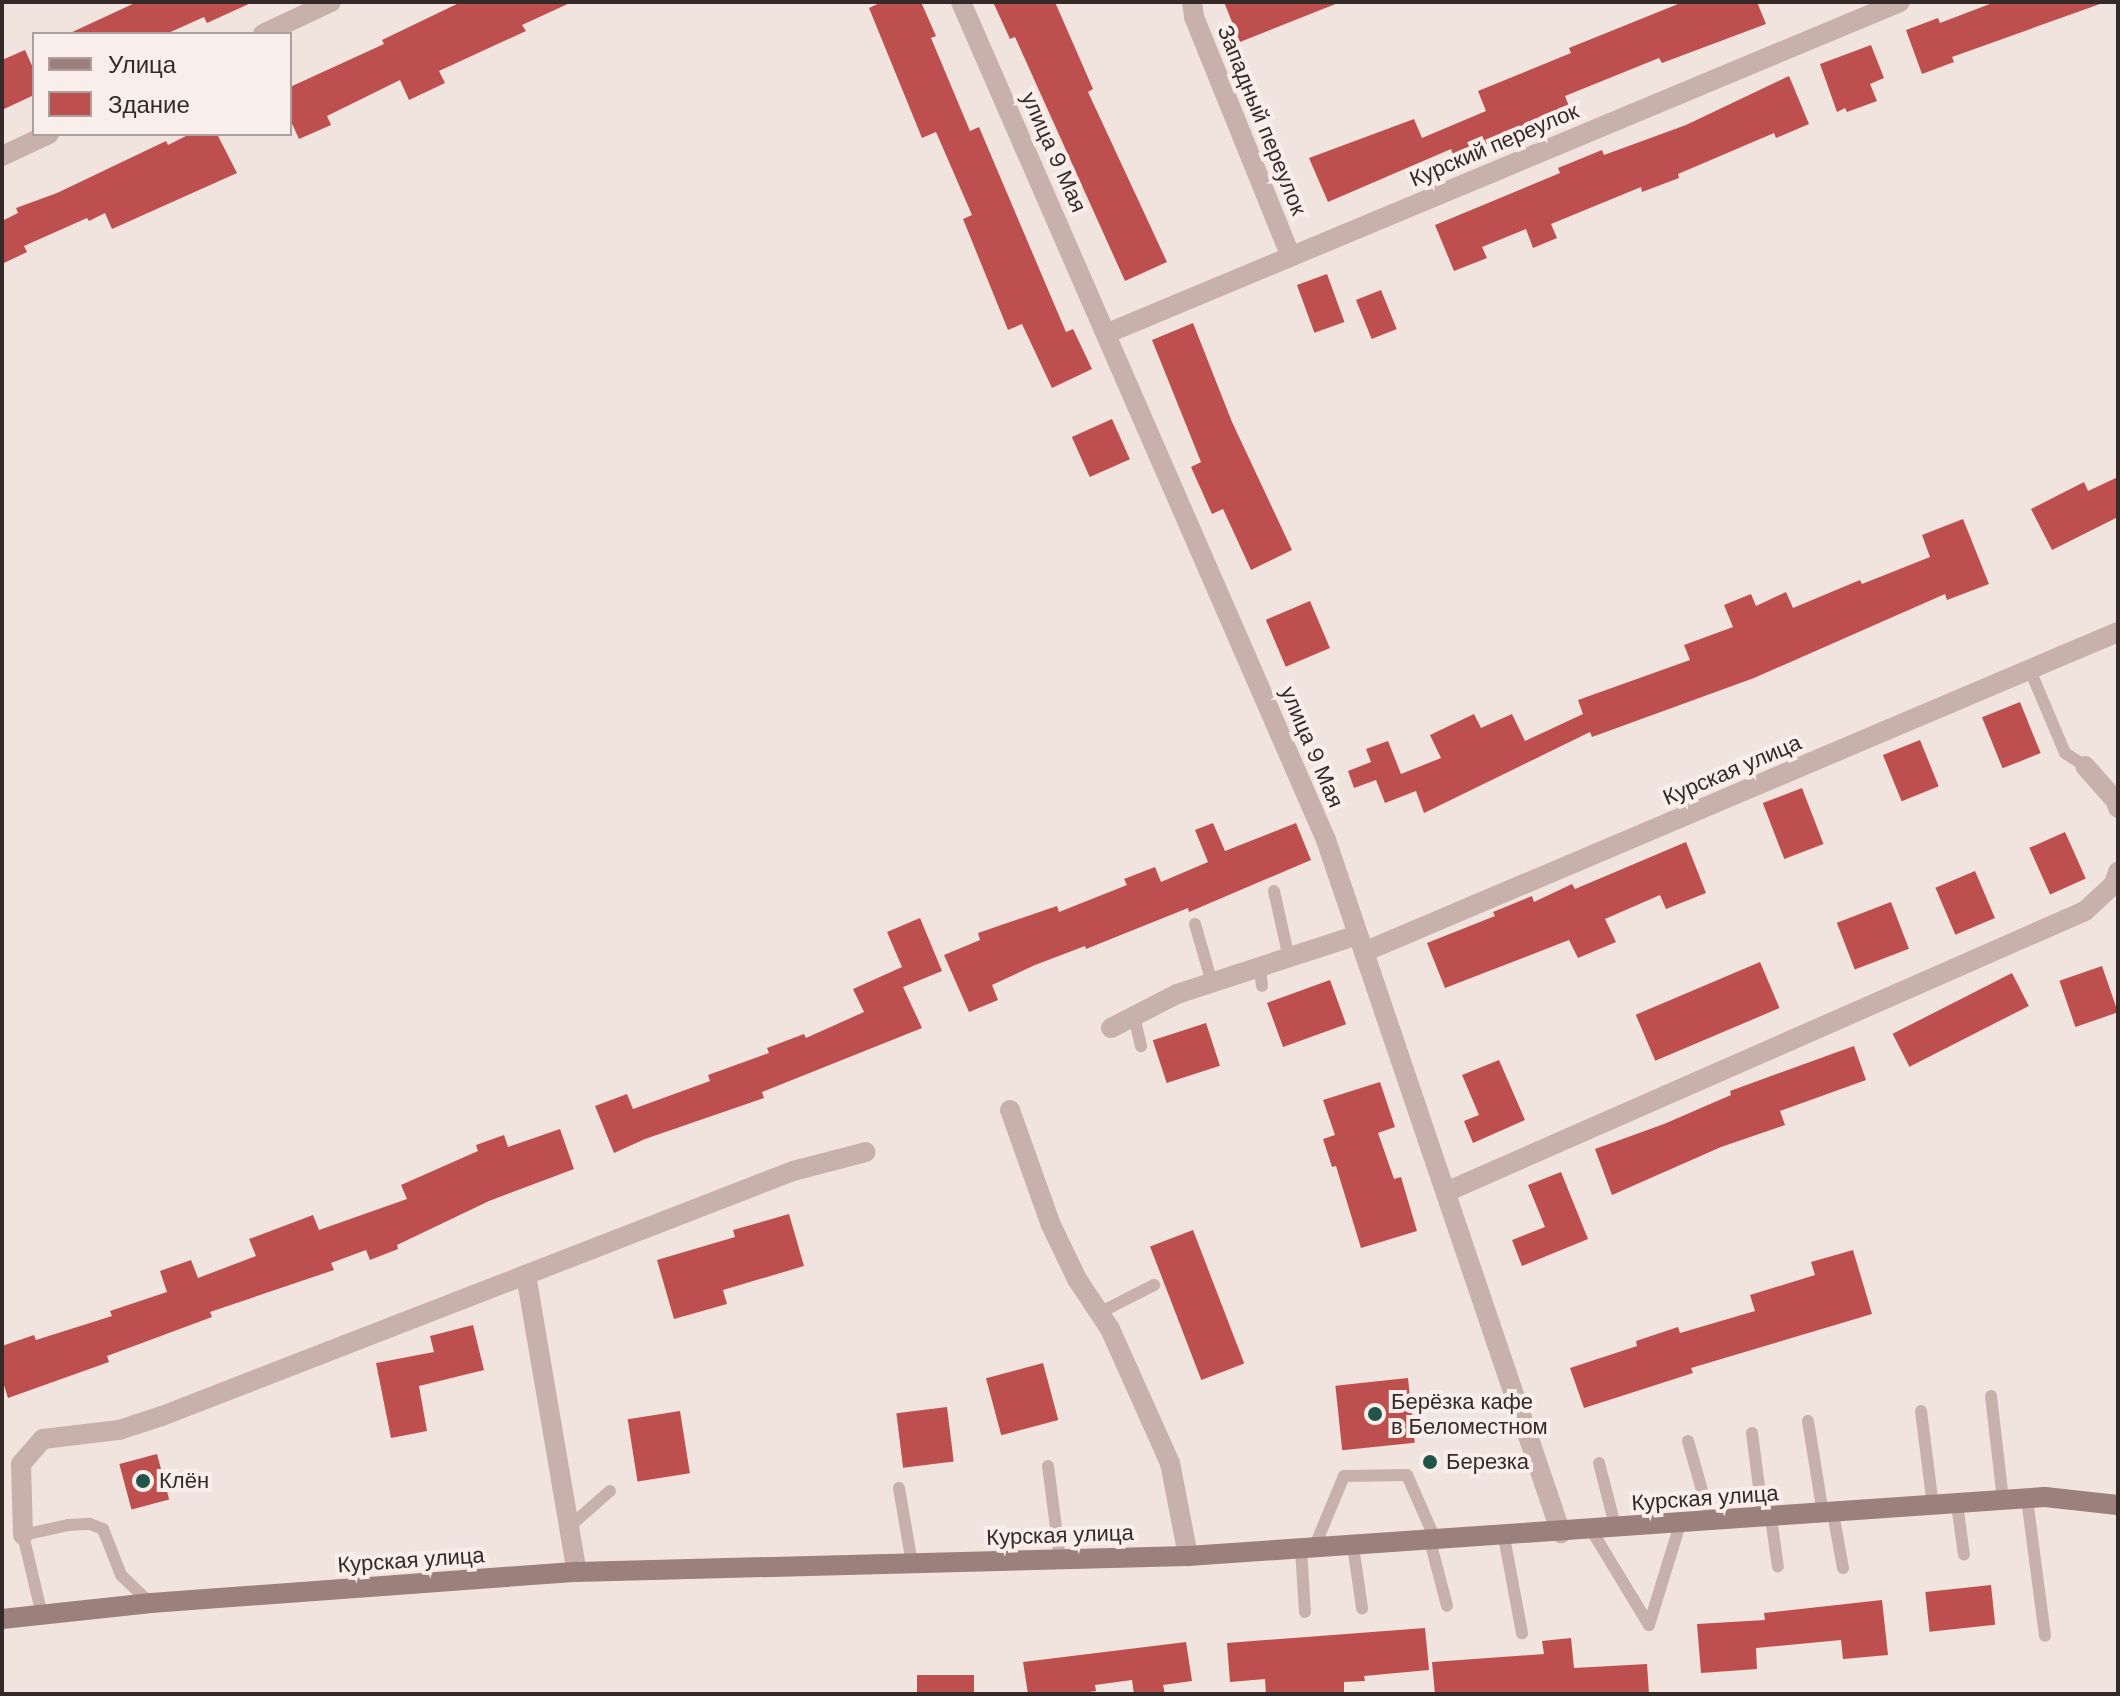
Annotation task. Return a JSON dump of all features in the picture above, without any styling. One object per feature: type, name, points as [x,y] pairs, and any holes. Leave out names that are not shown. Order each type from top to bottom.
[{"type":"street","points":[[267,32],[331,2]]},
{"type":"street","name":"улица 9 Мая","points":[[961,2],[1108,333],[1326,840],[1561,1533]]},
{"type":"street","name":"Западный переулок","points":[[1192,2],[1194,17],[1290,255]]},
{"type":"street","name":"Курский переулок","points":[[1108,333],[1900,2]]},
{"type":"street","points":[[2,156],[45,136]]},
{"type":"street","name":"Курская улица","points":[[1111,1028],[1177,994],[1212,983],[1261,977],[1289,958],[1361,944],[2118,632]]},
{"type":"street","points":[[2085,766],[2116,801],[2118,808]]},
{"type":"street","points":[[1446,1192],[2085,911],[2114,884],[2118,872]]},
{"type":"street","points":[[1010,1110],[1051,1225],[1077,1279],[1099,1313],[1170,1463],[1188,1556]]},
{"type":"street","points":[[23,1535],[21,1464],[43,1439],[119,1430],[162,1416],[793,1171],[866,1152]]},
{"type":"street","points":[[526,1275],[577,1572]]},
{"type":"street","name":"Курская улица","points":[[2,1619],[151,1603],[577,1572],[1188,1556],[1592,1531],[2003,1500],[2118,1505]]},
{"type":"lane","points":[[2030,670],[2065,753],[2085,766]]},
{"type":"lane","points":[[1274,891],[1289,958]]},
{"type":"lane","points":[[1195,924],[1212,983]]},
{"type":"lane","points":[[1134,1016],[1141,1046]]},
{"type":"lane","points":[[1099,1313],[1154,1285]]},
{"type":"lane","points":[[1991,1396],[2003,1500]]},
{"type":"lane","points":[[1921,1411],[1933,1506]]},
{"type":"lane","points":[[1808,1421],[1843,1568]]},
{"type":"lane","points":[[1752,1433],[1778,1567]]},
{"type":"lane","points":[[1688,1441],[1711,1522]]},
{"type":"lane","points":[[1599,1463],[1616,1529]]},
{"type":"lane","points":[[1048,1466],[1060,1559]]},
{"type":"lane","points":[[1305,1612],[1307,1549],[1344,1476],[1407,1475],[1433,1541],[1447,1606]]},
{"type":"lane","points":[[899,1488],[912,1563]]},
{"type":"lane","points":[[570,1526],[610,1491]]},
{"type":"lane","points":[[2027,1499],[2045,1636]]},
{"type":"lane","points":[[1957,1504],[1964,1555]]},
{"type":"lane","points":[[1592,1531],[1649,1625],[1680,1524]]},
{"type":"lane","points":[[42,1615],[23,1535],[68,1525],[99,1527],[108,1539],[121,1575],[151,1603]]},
{"type":"lane","points":[[1504,1537],[1522,1633]]},
{"type":"lane","points":[[1353,1546],[1362,1608]]},
{"type":"building","points":[[137,2],[253,2],[207,23],[204,17],[170,32],[72,32]]},
{"type":"building","points":[[461,2],[572,2],[522,25],[526,31],[439,71],[445,83],[409,100],[400,80],[327,116],[331,125],[299,139],[292,123],[292,86],[384,44],[382,40]]},
{"type":"building","points":[[882,2],[921,2],[936,36],[931,38],[970,131],[979,127],[1066,332],[1073,329],[1092,369],[1052,388],[1022,324],[1008,330],[963,219],[972,215],[936,132],[922,138],[869,8]]},
{"type":"building","points":[[993,2],[1055,2],[1093,89],[1088,92],[1167,262],[1125,281],[1015,37],[1010,39]]},
{"type":"building","points":[[1224,2],[1338,2],[1338,3],[1240,42]]},
{"type":"building","points":[[1683,2],[1757,2],[1766,24],[1662,63],[1659,58],[1565,96],[1569,106],[1509,131],[1510,134],[1454,157],[1451,149],[1328,202],[1309,158],[1414,119],[1422,138],[1486,111],[1478,91],[1571,53],[1569,48]]},
{"type":"building","points":[[1995,2],[2100,4],[1952,57],[1954,62],[1922,74],[1906,30],[1938,18],[1940,23]]},
{"type":"building","points":[[1871,45],[1884,78],[1870,84],[1877,101],[1847,112],[1845,108],[1837,112],[1820,64]]},
{"type":"building","points":[[25,50],[32,66],[32,96],[2,110],[2,60]]},
{"type":"building","points":[[1789,76],[1809,124],[1776,138],[1774,133],[1678,174],[1679,178],[1642,192],[1641,187],[1551,224],[1557,238],[1533,248],[1526,229],[1482,247],[1487,258],[1454,271],[1435,225],[1560,173],[1558,168],[1602,150],[1604,155],[1686,125]]},
{"type":"building","points":[[186,136],[218,136],[237,173],[112,229],[105,213],[89,221],[87,218],[24,246],[27,252],[2,264],[2,221],[18,213],[16,208],[57,193],[166,141],[168,145]]},
{"type":"building","points":[[1327,274],[1344,322],[1314,333],[1297,285]]},
{"type":"building","points":[[1381,290],[1397,329],[1372,339],[1356,300]]},
{"type":"building","points":[[1193,323],[1232,422],[1292,550],[1251,570],[1223,509],[1212,514],[1191,467],[1201,462],[1152,340]]},
{"type":"building","points":[[1112,419],[1130,459],[1090,477],[1072,437]]},
{"type":"building","points":[[2118,477],[2118,517],[2052,550],[2031,509],[2084,482],[2088,491]]},
{"type":"building","points":[[1963,519],[1989,584],[1947,600],[1945,594],[1754,678],[1592,737],[1590,732],[1424,813],[1416,791],[1385,803],[1376,780],[1354,788],[1348,771],[1371,762],[1366,749],[1388,741],[1401,774],[1441,758],[1430,735],[1474,714],[1481,728],[1512,714],[1525,741],[1583,714],[1578,700],[1690,660],[1684,645],[1733,627],[1724,605],[1751,594],[1756,606],[1786,592],[1793,608],[1860,580],[1862,584],[1930,557],[1922,535]]},
{"type":"building","points":[[1310,601],[1330,648],[1286,667],[1266,620]]},
{"type":"building","points":[[2020,702],[2041,753],[2003,768],[1982,717]]},
{"type":"building","points":[[1920,740],[1939,786],[1902,801],[1883,755]]},
{"type":"building","points":[[1802,788],[1824,844],[1784,859],[1763,803]]},
{"type":"building","points":[[1213,823],[1225,851],[1296,823],[1311,860],[1189,912],[1188,908],[1086,949],[1085,946],[1035,965],[992,985],[998,1000],[969,1012],[944,955],[980,940],[978,933],[1057,906],[1059,912],[1127,885],[1124,879],[1155,867],[1161,882],[1208,862],[1195,830]]},
{"type":"building","points":[[2065,832],[2086,879],[2050,894],[2029,848]]},
{"type":"building","points":[[1686,842],[1706,893],[1666,909],[1660,895],[1605,919],[1616,942],[1578,958],[1569,940],[1445,988],[1427,943],[1495,916],[1493,912],[1532,896],[1534,902],[1572,884],[1575,889]]},
{"type":"building","points":[[1975,871],[1995,918],[1955,935],[1935,888]]},
{"type":"building","points":[[1891,902],[1909,949],[1855,969],[1837,923]]},
{"type":"building","points":[[920,918],[942,971],[903,987],[922,1028],[762,1092],[764,1098],[645,1139],[614,1153],[595,1106],[627,1094],[633,1109],[710,1081],[708,1075],[769,1053],[767,1048],[804,1034],[806,1038],[864,1012],[853,989],[902,967],[887,932]]},
{"type":"building","points":[[1760,962],[1780,1008],[1655,1061],[1636,1015]]},
{"type":"building","points":[[2102,966],[2118,1012],[2075,1027],[2059,981]]},
{"type":"building","points":[[2012,973],[2029,1006],[1909,1067],[1893,1034]]},
{"type":"building","points":[[1330,980],[1346,1024],[1283,1047],[1267,1003]]},
{"type":"building","points":[[1206,1023],[1220,1066],[1167,1083],[1153,1040]]},
{"type":"building","points":[[1854,1046],[1866,1080],[1780,1111],[1785,1125],[1721,1147],[1612,1195],[1595,1149],[1664,1124],[1731,1095],[1730,1091]]},
{"type":"building","points":[[1499,1060],[1525,1120],[1473,1143],[1464,1121],[1479,1115],[1462,1075]]},
{"type":"building","points":[[1380,1082],[1395,1127],[1378,1133],[1394,1179],[1401,1177],[1417,1231],[1361,1248],[1336,1166],[1332,1167],[1323,1139],[1335,1135],[1323,1100]]},
{"type":"building","points":[[560,1129],[574,1169],[489,1201],[397,1245],[398,1249],[370,1260],[366,1250],[331,1263],[334,1270],[210,1312],[212,1317],[107,1356],[109,1362],[8,1398],[2,1379],[2,1346],[34,1335],[36,1340],[112,1316],[110,1311],[167,1292],[160,1271],[191,1260],[198,1278],[256,1256],[249,1239],[313,1215],[319,1230],[407,1199],[401,1185],[478,1151],[476,1145],[504,1135],[508,1147]]},
{"type":"building","points":[[1561,1172],[1588,1239],[1522,1266],[1512,1240],[1545,1227],[1528,1185]]},
{"type":"building","points":[[789,1214],[804,1266],[723,1290],[727,1304],[674,1319],[657,1260],[735,1237],[733,1230]]},
{"type":"building","points":[[1193,1230],[1244,1364],[1201,1380],[1150,1246]]},
{"type":"building","points":[[1853,1250],[1872,1314],[1691,1368],[1693,1373],[1584,1408],[1570,1368],[1637,1346],[1636,1341],[1678,1327],[1680,1333],[1755,1311],[1750,1295],[1815,1275],[1811,1262]]},
{"type":"building","points":[[473,1325],[484,1370],[419,1386],[427,1431],[391,1438],[376,1363],[434,1352],[430,1336]]},
{"type":"building","points":[[1043,1363],[1058,1420],[1001,1435],[986,1378]]},
{"type":"building","name":"Берёзка кафе в Беломестном","points":[[1408,1378],[1415,1443],[1342,1450],[1335,1386]]},
{"type":"building","points":[[947,1407],[954,1462],[903,1468],[896,1413]]},
{"type":"building","points":[[680,1411],[690,1473],[638,1482],[628,1419]]},
{"type":"building","name":"Клён","points":[[157,1454],[169,1499],[131,1509],[119,1464]]},
{"type":"building","points":[[1991,1585],[1995,1625],[1930,1632],[1925,1592]]},
{"type":"building","points":[[1882,1600],[1888,1655],[1843,1659],[1841,1640],[1756,1648],[1757,1669],[1701,1673],[1697,1624],[1765,1620],[1764,1613]]},
{"type":"building","points":[[1425,1628],[1429,1670],[1364,1676],[1365,1681],[1344,1682],[1344,1694],[1266,1694],[1265,1679],[1230,1682],[1227,1643]]},
{"type":"building","points":[[1571,1638],[1574,1668],[1647,1664],[1649,1694],[1435,1694],[1432,1662],[1544,1654],[1542,1641]]},
{"type":"building","points":[[1186,1642],[1192,1681],[1163,1685],[1165,1694],[1134,1694],[1132,1680],[1095,1685],[1096,1691],[1075,1694],[1028,1694],[1023,1662]]},
{"type":"building","points":[[917,1675],[974,1675],[974,1694],[917,1694]]},
{"type":"place","name":"Берёзка кафе в Беломестном","points":[[1375,1414]]},
{"type":"place","name":"Березка","points":[[1430,1462]]},
{"type":"place","name":"Клён","points":[[143,1481]]}]
